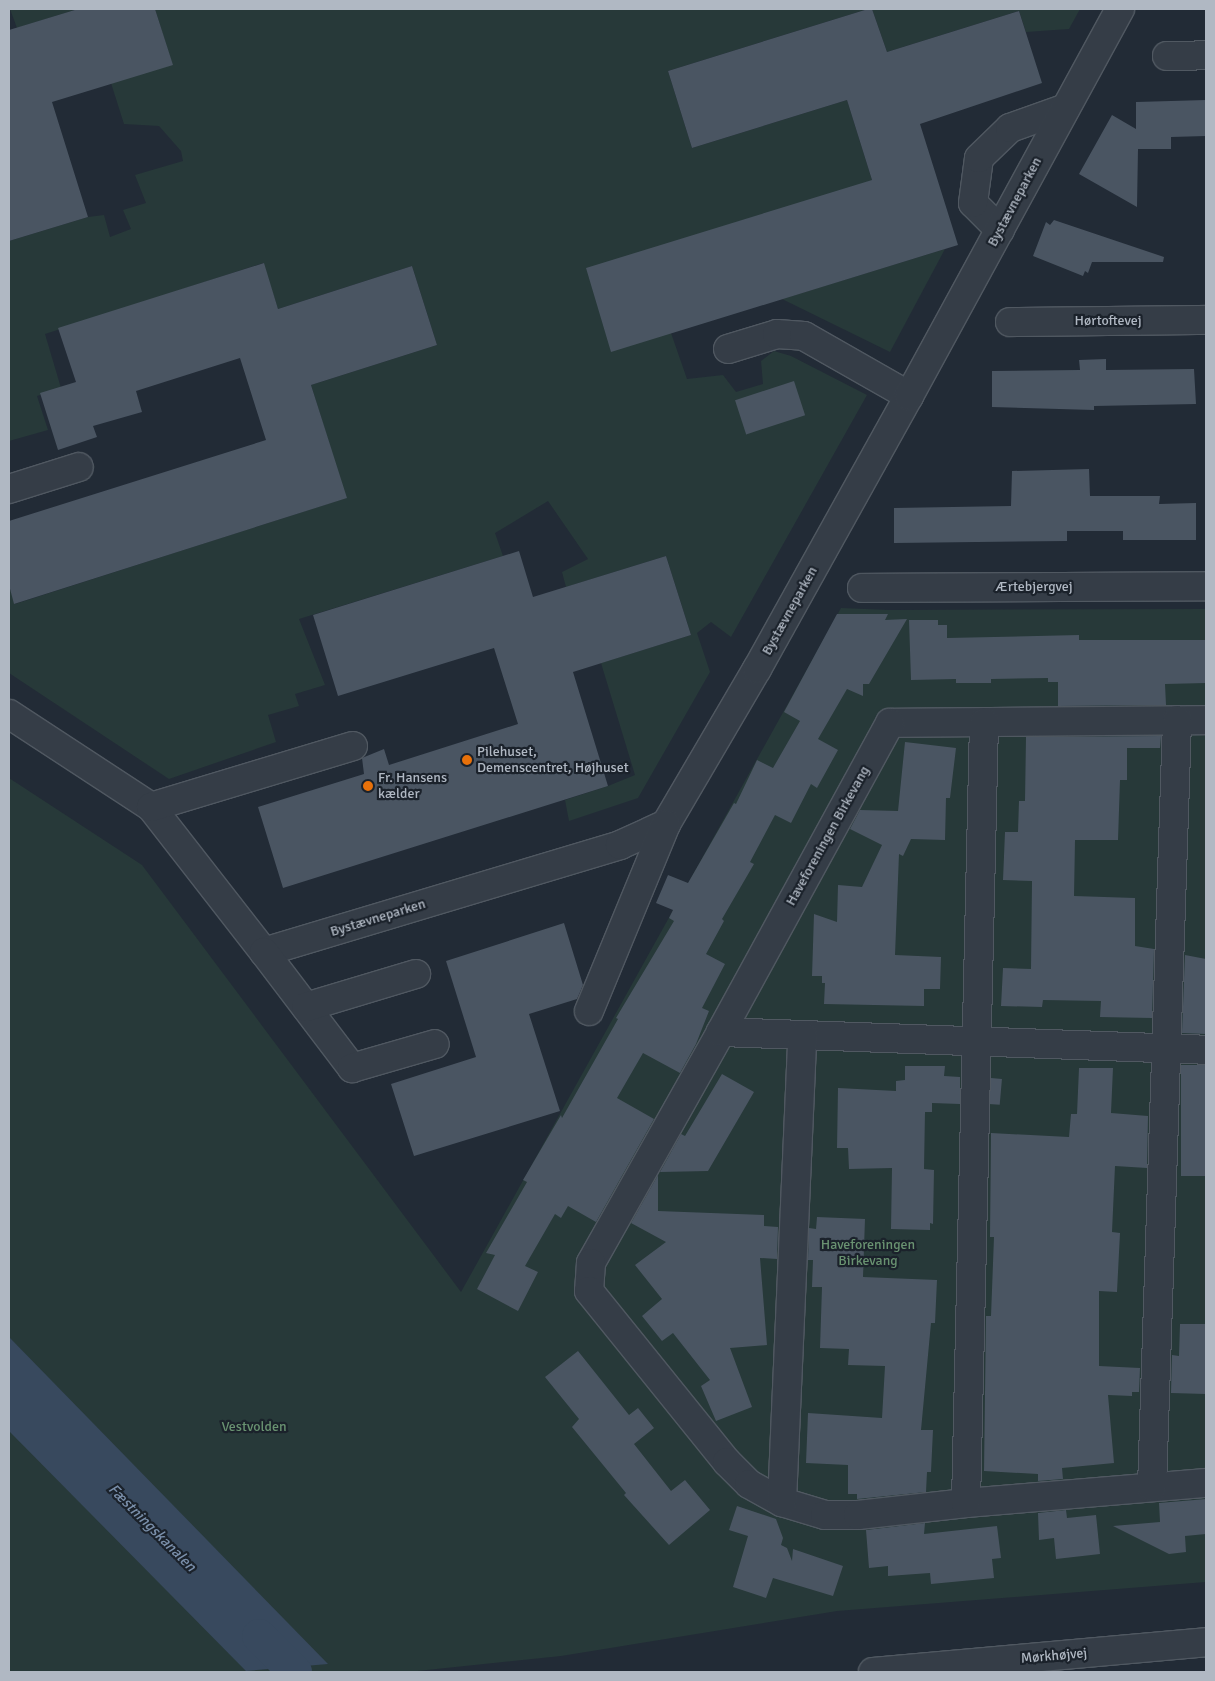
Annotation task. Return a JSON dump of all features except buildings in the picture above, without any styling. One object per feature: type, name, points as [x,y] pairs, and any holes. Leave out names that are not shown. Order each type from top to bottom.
[{"type":"street","name":"Bystævneparken","points":[[589,1011],[666,824],[757,669],[910,396],[1120,9]]},
{"type":"street","points":[[1167,56],[1206,56]]},
{"type":"street","points":[[1000,230],[973,203],[979,158],[1010,128],[1066,108]]},
{"type":"street","name":"Hørtoftevej","points":[[1010,322],[1206,320]]},
{"type":"street","points":[[728,349],[777,334],[804,336],[910,396]]},
{"type":"street","points":[[9,489],[79,467]]},
{"type":"street","name":"Ærtebjergvej","points":[[862,588],[1206,586]]},
{"type":"street","points":[[9,714],[151,807],[352,1068],[435,1044]]},
{"type":"street","points":[[1152,1487],[1177,720]]},
{"type":"street","name":"Haveforeningen Birkevang","points":[[1206,720],[890,723],[721,1032],[591,1263],[589,1291],[727,1462],[749,1484],[782,1502],[825,1515],[858,1515],[966,1503],[1206,1483]]},
{"type":"street","points":[[966,1503],[984,722]]},
{"type":"street","points":[[151,807],[353,746]]},
{"type":"street","name":"Bystævneparken","points":[[264,952],[620,845],[666,824]]},
{"type":"street","points":[[306,1006],[416,974]]},
{"type":"street","points":[[721,1032],[1206,1050]]},
{"type":"street","points":[[782,1502],[802,1035]]},
{"type":"street","name":"Mørkhøjvej","points":[[873,1672],[1206,1642]]},
{"type":"green space","points":[[10,9],[78,9],[17,28]]},
{"type":"green space","points":[[155,9],[868,9],[668,71],[692,148],[847,100],[872,180],[671,333],[687,379],[723,375],[736,392],[763,384],[761,361],[774,351],[791,356],[867,395],[731,637],[711,622],[697,633],[710,672],[638,798],[569,821],[565,800],[635,775],[601,663],[691,635],[666,556],[566,587],[562,572],[588,559],[548,501],[495,533],[503,556],[299,619],[325,685],[295,694],[299,706],[268,715],[276,742],[169,779],[9,673],[9,585],[15,604],[346,498],[311,385],[437,345],[412,266],[278,309],[263,263],[45,334],[61,388],[37,396],[48,430],[9,441],[9,241],[88,217],[104,215],[110,237],[131,229],[123,210],[146,203],[135,175],[183,161],[181,151],[159,126],[124,124],[111,83],[172,64]]},
{"type":"green space","points":[[872,9],[1080,9],[1069,29],[1026,32],[1019,11],[887,52]]},
{"type":"green space","points":[[945,249],[890,352],[782,299]]},
{"type":"green space","name":"Haveforeningen Birkevang","points":[[841,608],[889,610],[1206,609],[1206,1582],[837,1611],[561,1656],[408,1672],[9,1672],[9,778],[142,865],[461,1292]]},
{"type":"water","points":[[9,1337],[328,1664],[246,1671],[9,1431]]},
{"type":"waterway","name":"Fæstningskanalen","points":[[259,1636],[295,1672]]},
{"type":"place","name":"Pilehuset, Demenscentret, Højhuset","points":[[467,760]]},
{"type":"place","name":"Fr. Hansens kælder","points":[[368,786]]},
{"type":"park label","name":"Vestvolden","points":[[254,1427]]}]
